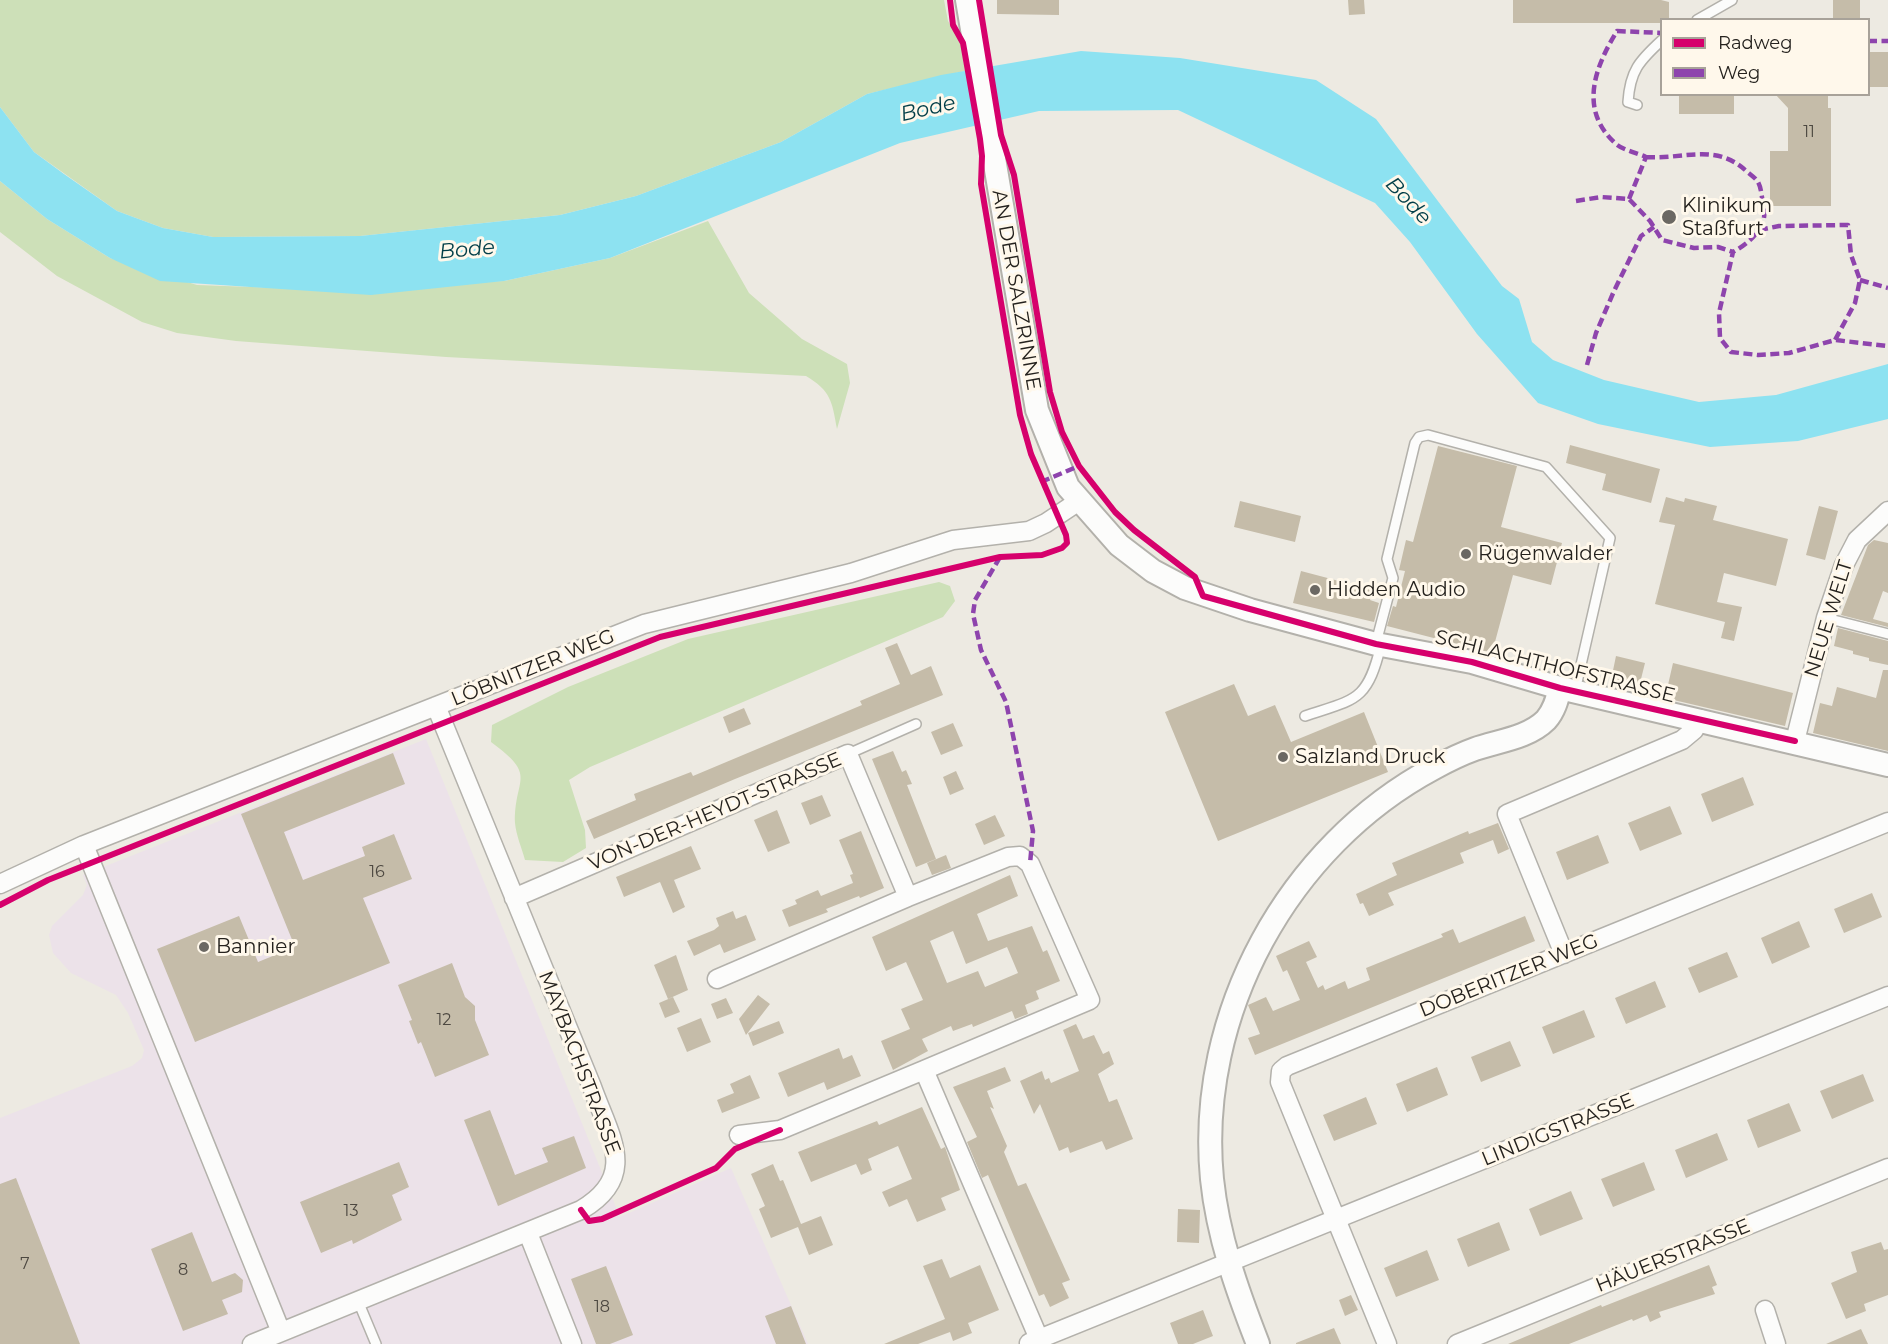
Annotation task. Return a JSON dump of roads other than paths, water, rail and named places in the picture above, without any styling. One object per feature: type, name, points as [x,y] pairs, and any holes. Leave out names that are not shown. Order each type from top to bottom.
[{"type":"street","name":"AN DER SALZRINNE","points":[[967,0],[1030,378],[1044,431],[1061,474],[1079,501]]},
{"type":"street","name":"SCHLACHTHOFSTRASSE","points":[[1079,501],[1128,552],[1153,571],[1185,588],[1226,603],[1379,645],[1472,662],[1567,689],[1795,741],[1888,765]]},
{"type":"street","name":"LÖBNITZER WEG","points":[[0,884],[84,845],[644,624],[851,573],[953,540],[1029,531],[1046,523],[1079,501]]},
{"type":"street","name":"NEUE WELT","points":[[1795,741],[1826,618],[1851,550],[1876,519],[1888,511]]},
{"type":"street","name":"SCHLACHTHOFSTRASSE","points":[[1258,1344],[1228,1263],[1212,1179],[1214,1091],[1231,1013],[1246,974],[1268,930],[1318,858],[1361,817],[1434,767],[1475,749],[1536,728],[1552,713],[1567,689]]},
{"type":"street","name":"MAYBACHSTRASSE","points":[[252,1344],[528,1233],[601,1198],[612,1181],[617,1164],[592,1087],[436,706]]},
{"type":"street","points":[[1564,954],[1507,814],[1682,740],[1694,730],[1700,719]]},
{"type":"street","name":"VON-DER-HEYDT-STRASSE","points":[[514,898],[848,754],[908,897]]},
{"type":"street","name":"DOBERITZER WEG","points":[[1335,1221],[1280,1082],[1281,1071],[1287,1066],[1888,822]]},
{"type":"street","points":[[84,845],[281,1332]]},
{"type":"street","points":[[717,980],[908,897],[1008,857],[1020,856],[1030,864],[1090,1000],[780,1130],[739,1135]]},
{"type":"street","name":"LINDIGSTRASSE","points":[[1228,1263],[1888,996]]},
{"type":"street","points":[[924,1070],[1033,1342],[1228,1263]]},
{"type":"street","name":"HÄUERSTRASSE","points":[[1457,1344],[1888,1168]]},
{"type":"street","points":[[1335,1221],[1387,1344]]},
{"type":"street","points":[[528,1233],[572,1344]]},
{"type":"street","points":[[1765,1310],[1776,1344]]},
{"type":"lane","points":[[1700,18],[1732,0]]},
{"type":"lane","points":[[1637,105],[1628,102],[1630,78],[1647,54],[1660,42]]},
{"type":"lane","points":[[1305,716],[1359,696],[1373,676],[1393,578],[1387,558],[1415,443],[1419,437],[1428,435],[1546,467],[1610,538],[1567,689]]},
{"type":"lane","points":[[1826,618],[1888,634]]},
{"type":"lane","points":[[848,754],[916,724]]},
{"type":"lane","points":[[358,1301],[376,1344]]},
{"type":"water","name":"Bode","points":[[1081,51],[1180,58],[1316,80],[1376,119],[1502,286],[1519,299],[1532,342],[1553,360],[1604,380],[1699,402],[1776,395],[1888,364],[1888,419],[1798,441],[1710,447],[1598,424],[1538,403],[1477,334],[1410,242],[1375,203],[1178,110],[1039,111],[900,143],[610,258],[504,281],[371,295],[160,281],[110,258],[47,219],[0,181],[0,107],[34,152],[117,211],[163,228],[213,237],[360,236],[560,215],[636,196],[781,142],[867,94],[941,75]]},
{"type":"place","name":"Klinikum Staßfurt","points":[[1669,217]]},
{"type":"place","name":"Rügenwalder","points":[[1466,554]]},
{"type":"place","name":"Hidden Audio","points":[[1315,590]]},
{"type":"place","name":"Salzland Druck","points":[[1283,757]]},
{"type":"place","name":"Bannier","points":[[204,947]]}]
